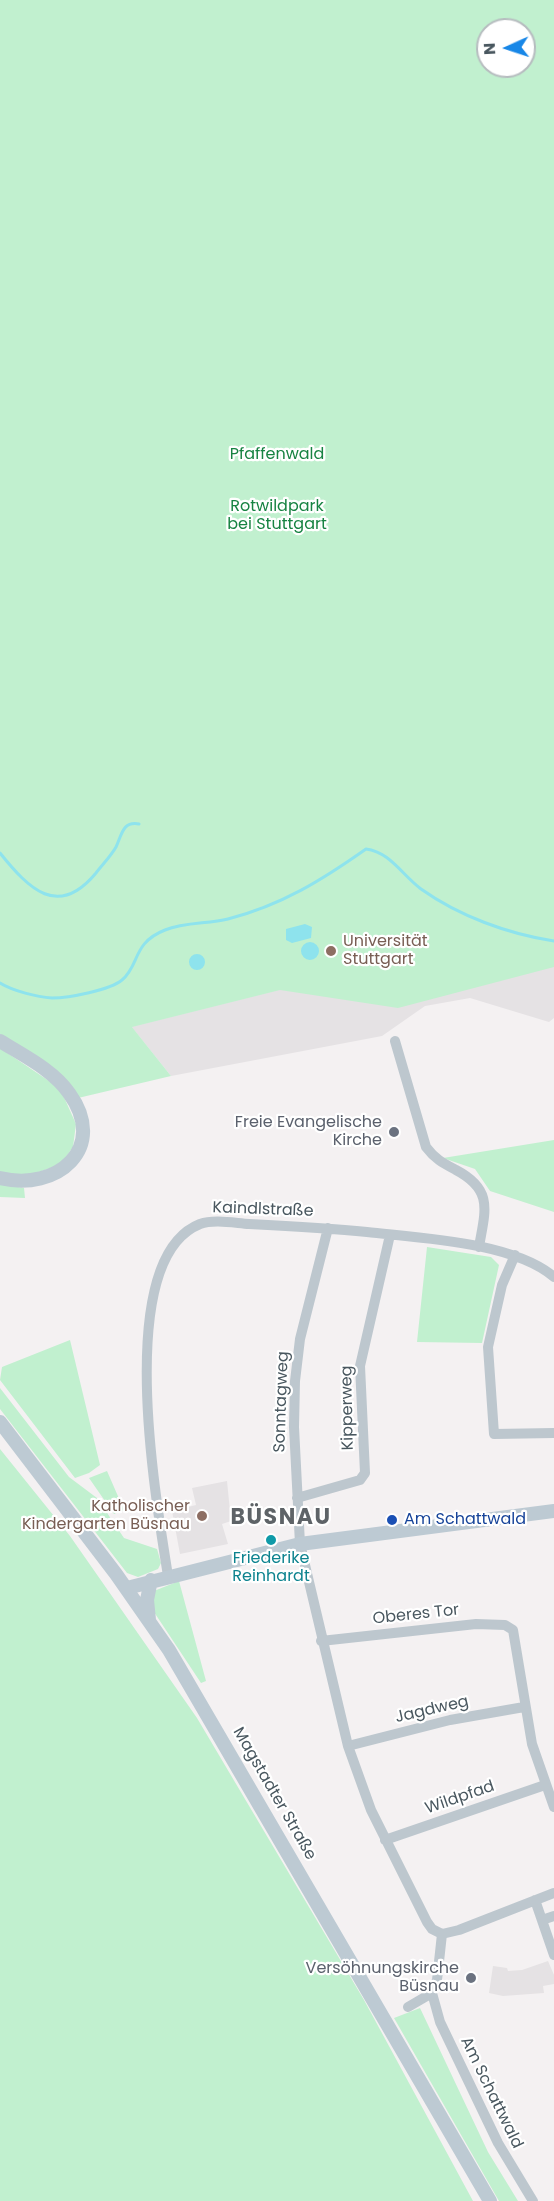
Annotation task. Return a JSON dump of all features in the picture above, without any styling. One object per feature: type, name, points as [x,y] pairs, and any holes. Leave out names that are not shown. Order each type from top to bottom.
[{"type":"main road","points":[[0,1041],[40,1066],[66,1089],[79,1109],[82,1125],[78,1149],[72,1162],[60,1172],[33,1182],[0,1178]]},
{"type":"main road","name":"Magstadter Straße","points":[[0,1422],[127,1588],[150,1622],[212,1721],[490,2201]]},
{"type":"main road","points":[[127,1588],[151,1580],[300,1544],[554,1511]]},
{"type":"main road","points":[[150,1622],[147,1600],[151,1580]]},
{"type":"street","points":[[395,1041],[426,1147],[434,1158],[468,1177],[480,1187],[484,1198],[485,1213],[479,1247]]},
{"type":"street","name":"Kaindlstraße","points":[[168,1576],[150,1459],[146,1413],[151,1317],[165,1261],[181,1234],[207,1222],[327,1228],[390,1235],[479,1247],[515,1255],[554,1277]]},
{"type":"street","name":"Sonntagweg","points":[[300,1544],[295,1381],[300,1339],[327,1228]]},
{"type":"street","name":"Kipperweg","points":[[297,1498],[360,1480],[364,1473],[360,1366],[390,1235]]},
{"type":"street","points":[[515,1255],[502,1285],[488,1347],[494,1434],[554,1433]]},
{"type":"street","points":[[300,1544],[321,1641],[348,1746],[371,1810],[432,1929],[442,1934],[459,1930],[554,1893]]},
{"type":"street","name":"Oberes Tor","points":[[321,1641],[476,1624],[505,1625],[513,1630],[524,1707]]},
{"type":"street","points":[[524,1707],[532,1744],[554,1807]]},
{"type":"street","name":"Jagdweg","points":[[348,1746],[450,1720],[524,1707]]},
{"type":"street","name":"Wildpfad","points":[[385,1840],[545,1785]]},
{"type":"street","points":[[535,1900],[554,1955]]},
{"type":"street","points":[[542,1920],[554,1916]]},
{"type":"street","name":"Am Schattwald","points":[[442,1934],[432,1993],[440,2022],[498,2144],[533,2201]]},
{"type":"street","points":[[408,2007],[432,1993]]},
{"type":"shaded area","name":"Universität Stuttgart","points":[[554,930],[554,1018],[549,1022],[470,998],[425,1006],[382,1036],[171,1076],[83,966]]},
{"type":"shaded area","name":"Katholischer Kindergarten Büsnau","points":[[227,1481],[231,1521],[222,1524],[228,1544],[180,1554],[172,1511],[196,1505],[192,1488]]},
{"type":"shaded area","points":[[548,1961],[554,1975],[554,1984],[543,1986],[544,1993],[503,1996],[489,1993],[493,1966],[507,1968],[508,1971],[522,1970]]},
{"type":"green space","name":"Pfaffenwald","points":[[0,0],[554,0],[554,967],[398,1008],[280,990],[132,1027],[171,1076],[78,1098],[41,1059],[0,1034]]},
{"type":"green space","points":[[0,1048],[52,1083],[63,1095],[76,1124],[73,1147],[61,1164],[28,1176],[0,1173]]},
{"type":"green space","points":[[554,1140],[554,1212],[490,1191],[475,1169],[443,1158]]},
{"type":"green space","points":[[0,1184],[24,1188],[25,1198],[0,1197]]},
{"type":"green space","points":[[427,1247],[491,1257],[499,1265],[482,1343],[417,1342]]},
{"type":"green space","points":[[70,1340],[100,1465],[89,1473],[75,1478],[0,1380],[2,1367]]},
{"type":"green space","points":[[0,1388],[69,1477],[97,1498],[124,1538],[157,1549],[161,1563],[158,1569],[138,1577],[127,1573],[0,1409]]},
{"type":"green space","points":[[0,1449],[70,1536],[197,1718],[364,2000],[473,2201],[0,2201]]},
{"type":"green space","points":[[107,1471],[124,1510],[114,1514],[89,1478]]},
{"type":"green space","points":[[179,1581],[206,1681],[201,1683],[152,1609],[154,1591]]},
{"type":"green space","points":[[420,2008],[488,2152],[518,2201],[499,2201],[394,2018]]},
{"type":"water","points":[[305,924],[312,927],[311,938],[292,943],[286,940],[286,929]]},
{"type":"water","points":[[310,942],[316,945],[319,951],[316,957],[310,960],[304,957],[301,951],[304,945]]},
{"type":"water","points":[[197,954],[203,956],[205,962],[203,968],[197,970],[191,968],[189,962],[191,956]]},
{"type":"waterway","points":[[0,853],[33,887],[45,894],[57,896],[69,894],[82,887],[96,873],[116,847],[126,827],[139,824]]},
{"type":"waterway","points":[[0,983],[25,993],[52,998],[68,997],[108,987],[116,984],[128,974],[142,948],[154,935],[173,927],[228,919],[266,907],[317,881],[366,849],[389,859],[421,889],[451,908],[502,929],[554,941]]},
{"type":"place","name":"Universität Stuttgart","points":[[331,951]]},
{"type":"place","name":"Freie Evangelische Kirche","points":[[394,1132]]},
{"type":"place","name":"Katholischer Kindergarten Büsnau","points":[[202,1516]]},
{"type":"place","name":"Am Schattwald","points":[[392,1520]]},
{"type":"place","name":"Friederike Reinhardt","points":[[271,1540]]},
{"type":"place","name":"Versöhnungskirche Büsnau","points":[[471,1978]]},
{"type":"district","name":"BÜSNAU","points":[[281,1518]]},
{"type":"park label","name":"Rotwildpark bei Stuttgart","points":[[277,516]]}]
